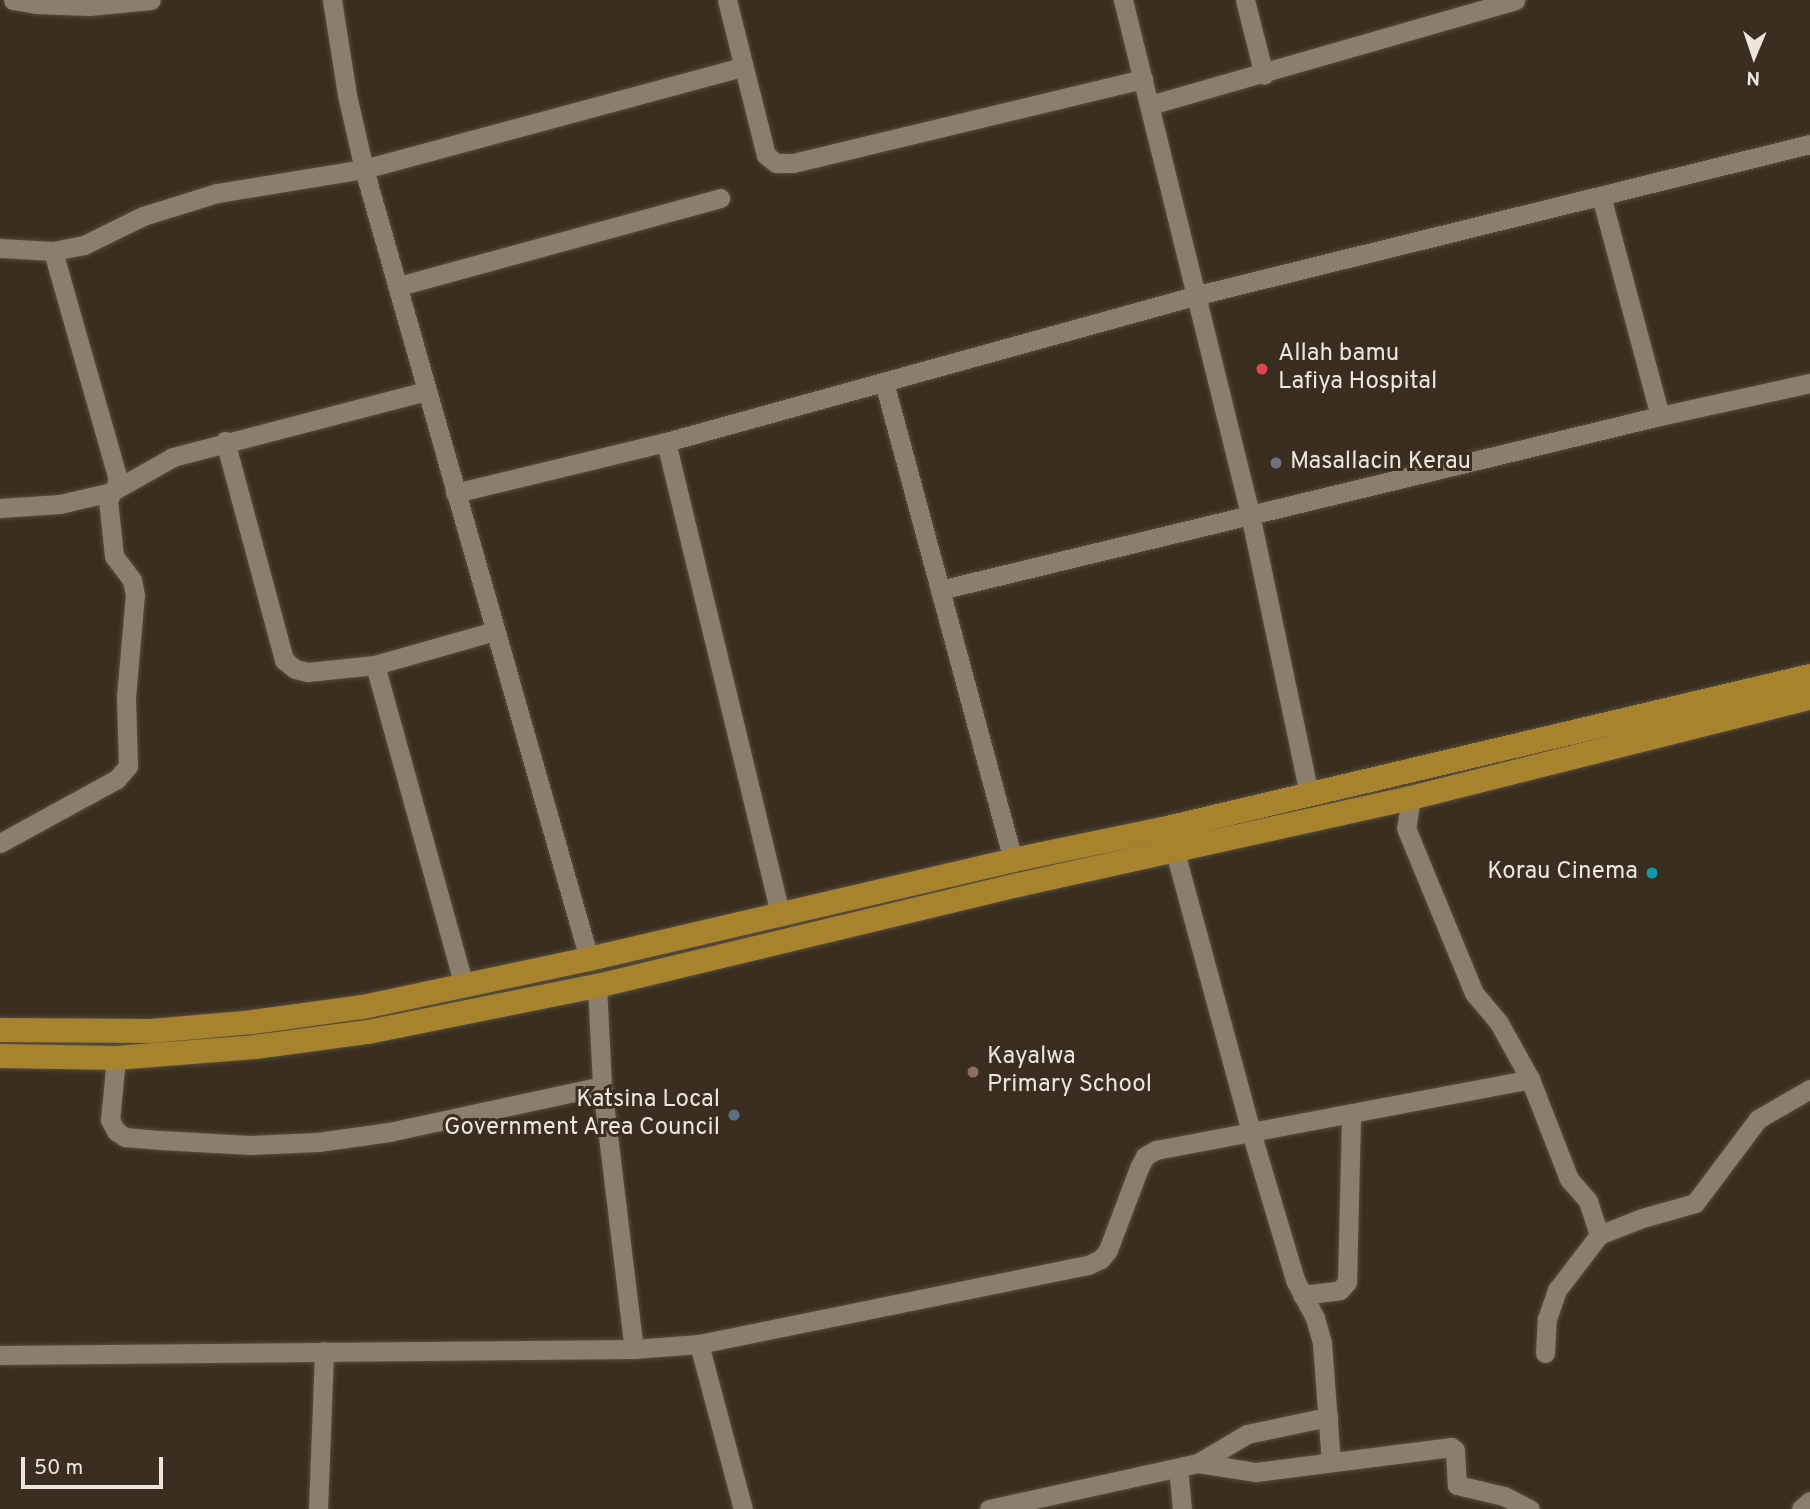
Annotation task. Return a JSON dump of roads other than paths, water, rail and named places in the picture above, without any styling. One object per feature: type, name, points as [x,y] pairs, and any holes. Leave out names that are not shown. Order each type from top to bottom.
[{"type":"main road","points":[[0,1030],[151,1031],[253,1022],[363,1007],[589,960],[1013,860],[1309,795],[1810,676]]},
{"type":"main road","points":[[0,1056],[116,1058],[314,1040],[597,986],[1018,885],[1410,798],[1810,698]]},
{"type":"street","points":[[13,0],[36,4],[89,6],[151,0]]},
{"type":"street","points":[[332,0],[347,95],[365,169],[589,960]]},
{"type":"street","points":[[727,0],[766,155],[776,163],[793,163],[1143,79]]},
{"type":"street","points":[[1123,0],[1250,514],[1309,795]]},
{"type":"street","points":[[1245,0],[1264,75]]},
{"type":"street","points":[[1150,105],[1264,75],[1515,0]]},
{"type":"street","points":[[0,248],[54,251],[84,244],[143,216],[217,193],[365,169],[743,67]]},
{"type":"street","points":[[455,493],[666,442],[1198,295],[1810,144]]},
{"type":"street","points":[[1601,196],[1660,416]]},
{"type":"street","points":[[399,286],[720,198]]},
{"type":"street","points":[[0,843],[117,779],[128,766],[126,697],[135,595],[132,580],[114,556],[108,500],[117,484],[117,476],[54,251]]},
{"type":"street","points":[[884,382],[1013,860]]},
{"type":"street","points":[[940,590],[1660,416],[1810,383]]},
{"type":"street","points":[[0,508],[60,504],[111,492],[173,457],[225,441],[427,391]]},
{"type":"street","points":[[225,441],[284,660],[295,669],[308,672],[375,665],[494,631]]},
{"type":"street","points":[[666,442],[781,916]]},
{"type":"street","points":[[375,665],[464,985]]},
{"type":"street","points":[[1410,798],[1406,828],[1474,993],[1499,1023],[1530,1079],[1569,1179],[1588,1201],[1599,1235]]},
{"type":"street","points":[[1175,852],[1251,1132],[1302,1295],[1315,1318],[1322,1343],[1331,1462]]},
{"type":"street","points":[[597,986],[602,1086],[634,1349]]},
{"type":"street","points":[[116,1058],[110,1120],[116,1131],[125,1137],[160,1140],[250,1145],[318,1142],[389,1132],[602,1086]]},
{"type":"street","points":[[0,1355],[634,1349],[699,1344],[1088,1265],[1101,1259],[1108,1251],[1145,1156],[1156,1150],[1530,1079]]},
{"type":"street","points":[[1545,1353],[1547,1319],[1557,1290],[1599,1235],[1642,1218],[1695,1203],[1728,1155],[1758,1119],[1810,1089]]},
{"type":"street","points":[[1302,1295],[1340,1290],[1347,1282],[1351,1113]]},
{"type":"street","points":[[699,1344],[743,1509]]},
{"type":"street","points":[[318,1509],[324,1351]]},
{"type":"street","points":[[989,1509],[1198,1463],[1247,1434],[1328,1417]]},
{"type":"street","points":[[1198,1463],[1256,1472],[1451,1447],[1455,1450],[1457,1485],[1504,1496],[1530,1509]]},
{"type":"street","points":[[1178,1468],[1182,1509]]},
{"type":"street","points":[[1801,1509],[1810,1501]]},
{"type":"place","name":"Allah bamu Lafiya Hospital","points":[[1262,369]]},
{"type":"place","name":"Masallacin Kerau","points":[[1276,463]]},
{"type":"place","name":"Korau Cinema","points":[[1652,873]]},
{"type":"place","name":"Kayalwa Primary School","points":[[973,1072]]},
{"type":"place","name":"Katsina Local Government Area Council","points":[[734,1115]]}]
